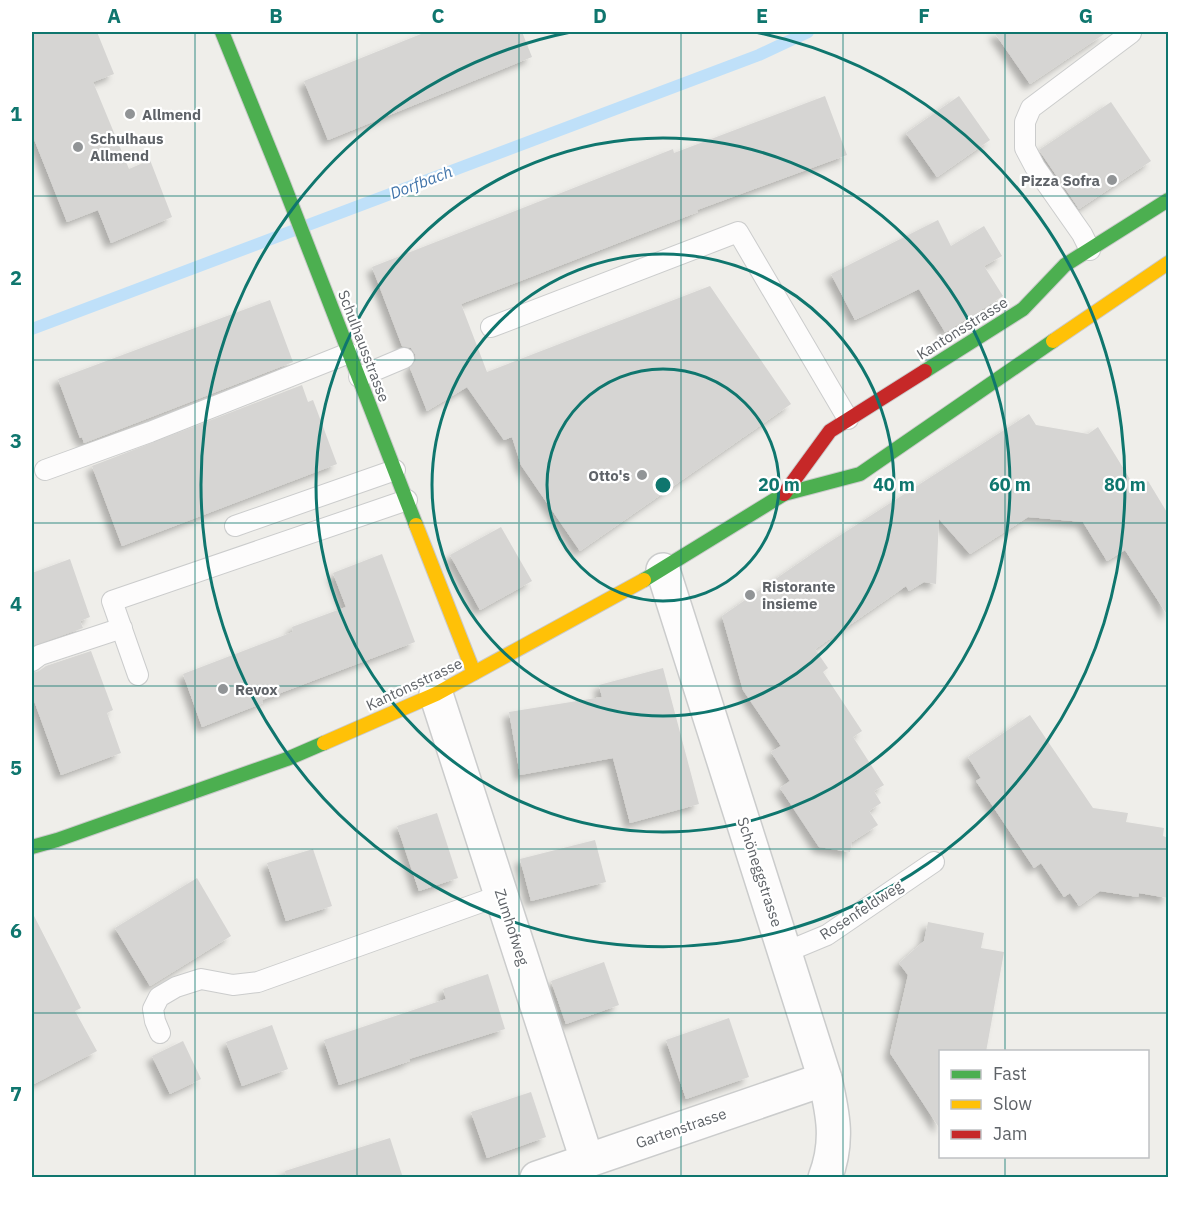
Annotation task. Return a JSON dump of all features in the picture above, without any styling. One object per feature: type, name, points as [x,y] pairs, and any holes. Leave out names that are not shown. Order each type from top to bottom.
[{"type":"main road","name":"Schulhausstrasse","points":[[222,32],[474,674]]},
{"type":"main road","name":"Kantonsstrasse","points":[[784,494],[830,431],[1023,309],[1065,265],[1168,200]]},
{"type":"main road","name":"Kantonsstrasse","points":[[32,848],[287,759],[436,694],[663,570],[784,494],[860,474],[1168,263]]},
{"type":"street","name":"Schöneggstrasse","points":[[663,570],[825,1078],[834,1118],[832,1152],[825,1178]]},
{"type":"street","name":"Zumhofweg","points":[[436,694],[587,1160]]},
{"type":"street","name":"Gartenstrasse","points":[[537,1178],[825,1078]]},
{"type":"lane","points":[[1090,250],[1082,234],[1035,167],[1025,148],[1025,122],[1031,108],[1131,33]]},
{"type":"lane","points":[[491,327],[738,232],[848,419]]},
{"type":"lane","points":[[45,470],[150,432],[349,353]]},
{"type":"lane","points":[[359,377],[404,358]]},
{"type":"lane","points":[[235,526],[395,471]]},
{"type":"lane","points":[[138,675],[112,601],[406,500]]},
{"type":"lane","points":[[32,661],[40,655],[122,628]]},
{"type":"lane","name":"Rosenfeldweg","points":[[786,952],[827,935],[934,862]]},
{"type":"lane","points":[[160,1033],[153,1009],[159,998],[176,987],[201,980],[233,985],[258,982],[501,895]]},
{"type":"building","name":"Schulhaus Allmend","points":[[32,32],[97,32],[114,74],[93,82],[129,169],[150,160],[172,217],[111,243],[98,210],[67,222],[32,134]]},
{"type":"building","points":[[426,32],[522,32],[532,57],[328,140],[304,81]]},
{"type":"building","points":[[994,32],[1107,32],[1030,84]]},
{"type":"building","points":[[825,96],[847,155],[697,210],[698,212],[461,304],[487,372],[710,286],[791,404],[580,551],[521,465],[512,437],[504,440],[467,387],[427,411],[410,368],[416,360],[415,354],[411,348],[402,346],[372,267],[673,149],[674,153]]},
{"type":"building","points":[[959,96],[990,140],[937,177],[906,133]]},
{"type":"building","points":[[1111,102],[1151,161],[1079,209],[1039,150]]},
{"type":"building","points":[[938,220],[951,246],[984,226],[1002,256],[984,266],[1003,296],[945,332],[919,289],[855,320],[831,274]]},
{"type":"building","points":[[270,300],[293,362],[84,443],[82,437],[80,438],[58,379]]},
{"type":"building","points":[[302,385],[308,402],[313,400],[337,464],[122,546],[92,466]]},
{"type":"building","points":[[1029,414],[1036,425],[1088,434],[1098,427],[1136,489],[1148,481],[1168,514],[1168,616],[1125,550],[1107,561],[1083,522],[1028,517],[970,554],[939,519],[936,584],[924,582],[909,591],[906,586],[815,649],[828,668],[823,672],[862,731],[853,737],[884,785],[874,791],[881,803],[869,811],[878,825],[852,842],[850,852],[819,847],[780,788],[790,781],[771,752],[781,746],[743,690],[722,616],[825,545]]},
{"type":"building","points":[[501,527],[532,581],[480,610],[450,555]]},
{"type":"building","points":[[382,554],[415,642],[262,700],[263,703],[202,727],[183,674],[293,632],[292,627],[346,607],[333,573]]},
{"type":"building","points":[[70,559],[90,617],[80,621],[83,628],[32,646],[32,573]]},
{"type":"building","points":[[91,651],[113,710],[107,713],[121,753],[61,775],[32,695],[32,673]]},
{"type":"building","points":[[663,668],[699,804],[630,823],[613,758],[520,775],[509,712],[602,697],[599,685]]},
{"type":"building","points":[[1030,715],[1093,808],[1128,813],[1126,822],[1164,828],[1163,836],[1168,838],[1168,898],[1139,893],[1138,897],[1100,891],[1079,906],[1070,893],[1064,897],[1041,863],[1034,868],[976,781],[981,778],[968,757]]},
{"type":"building","points":[[437,813],[458,878],[419,891],[397,826]]},
{"type":"building","points":[[595,840],[606,882],[531,901],[520,859]]},
{"type":"building","points":[[313,849],[332,906],[286,921],[267,863]]},
{"type":"building","points":[[197,878],[231,936],[150,986],[115,928]]},
{"type":"building","points":[[32,912],[81,1008],[75,1011],[97,1051],[32,1085]]},
{"type":"building","points":[[928,922],[984,933],[981,948],[1004,952],[986,1050],[939,1050],[939,1127],[890,1053],[908,975],[899,963],[924,941]]},
{"type":"building","points":[[604,962],[619,1005],[566,1024],[551,981]]},
{"type":"building","points":[[488,974],[505,1029],[409,1059],[410,1061],[339,1085],[324,1040],[446,999],[443,989]]},
{"type":"building","points":[[729,1018],[749,1077],[686,1099],[666,1040]]},
{"type":"building","points":[[272,1025],[288,1069],[242,1086],[226,1042]]},
{"type":"building","points":[[183,1041],[201,1079],[170,1094],[152,1056]]},
{"type":"building","points":[[531,1092],[546,1137],[487,1158],[471,1112]]},
{"type":"building","points":[[390,1138],[403,1178],[286,1178],[285,1171]]},
{"type":"waterway","name":"Dorfbach","points":[[32,329],[759,55],[808,32]]},
{"type":"traffic: fast","points":[[222,32],[416,525]]},
{"type":"traffic: fast","points":[[925,371],[1023,309],[1065,265],[1168,200]]},
{"type":"traffic: fast","points":[[644,580],[784,494],[860,474],[1053,341]]},
{"type":"traffic: fast","points":[[32,847],[287,759],[324,743]]},
{"type":"traffic: slow","points":[[1053,341],[1168,263]]},
{"type":"traffic: slow","points":[[416,525],[474,673]]},
{"type":"traffic: slow","points":[[324,743],[436,694],[644,580]]},
{"type":"traffic: jam","points":[[784,494],[830,431],[925,371]]},
{"type":"place","name":"Allmend","points":[[130,114]]},
{"type":"place","name":"Schulhaus Allmend","points":[[78,147]]},
{"type":"place","name":"Pizza Sofra","points":[[1112,180]]},
{"type":"place","name":"Otto's","points":[[642,475]]},
{"type":"place","name":"Ristorante insieme","points":[[750,595]]},
{"type":"place","name":"Revox","points":[[223,689]]}]
